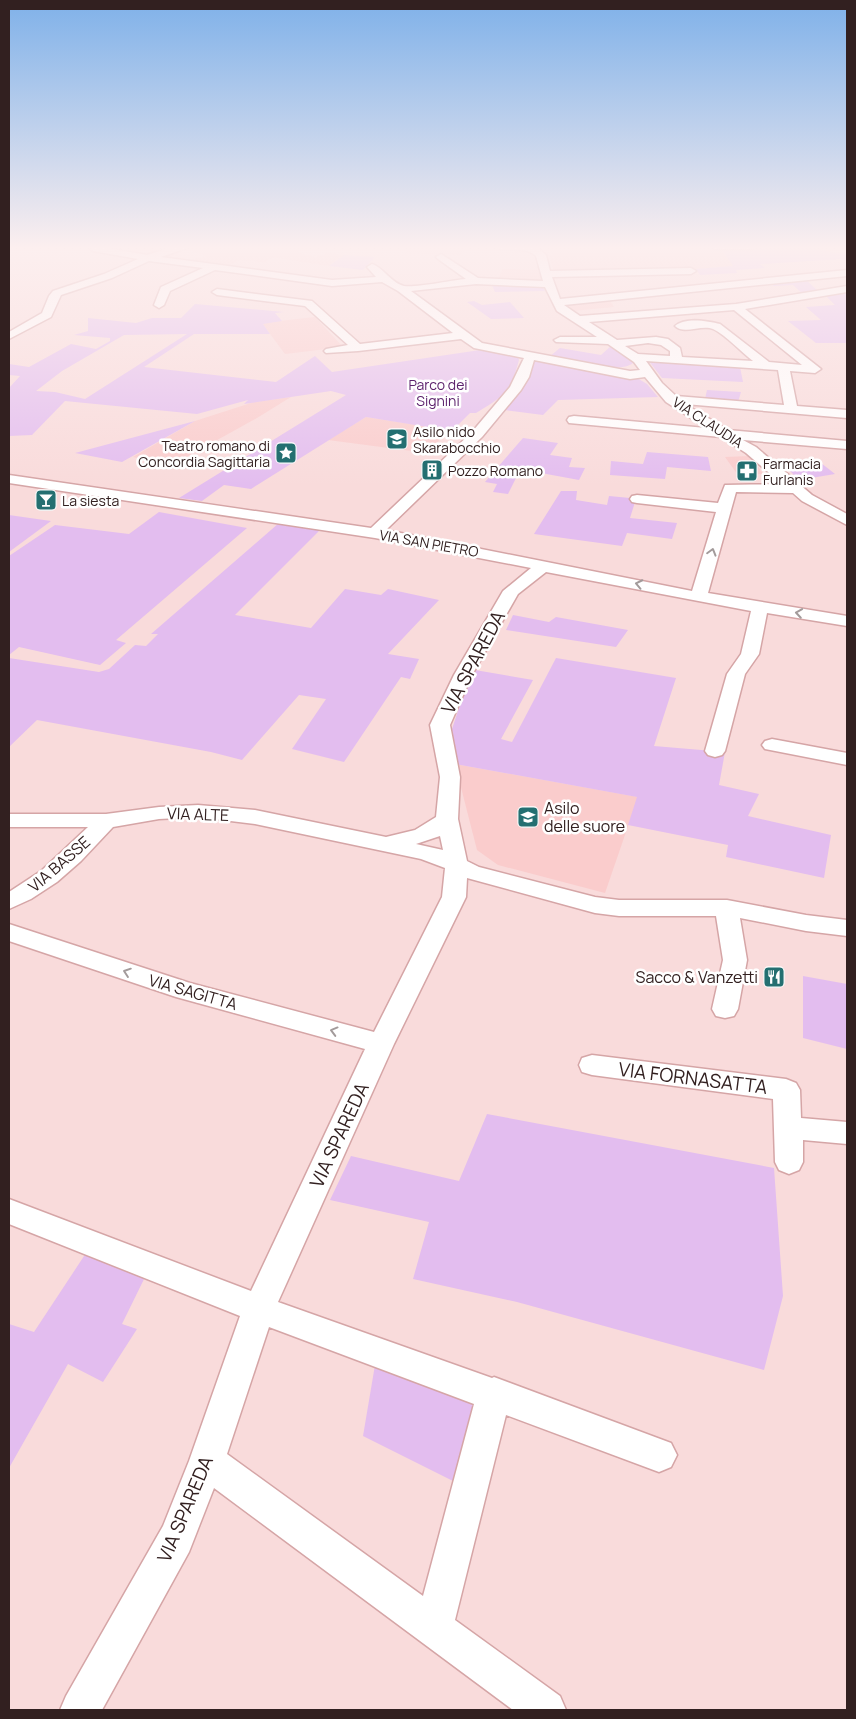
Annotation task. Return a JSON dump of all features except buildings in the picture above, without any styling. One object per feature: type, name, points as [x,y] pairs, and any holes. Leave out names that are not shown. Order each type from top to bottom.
[{"type":"street","points":[[9,336],[27,326]]},
{"type":"street","points":[[334,326],[358,348]]},
{"type":"street","points":[[451,326],[478,346],[628,372],[676,360],[815,369],[760,326]]},
{"type":"street","name":"VIA CLAUDIA","points":[[587,326],[613,342],[645,369],[670,399],[682,408],[751,450],[796,489],[820,506],[843,516]]},
{"type":"street","points":[[598,333],[682,326]]},
{"type":"street","points":[[716,326],[766,366]]},
{"type":"street","points":[[330,351],[462,335]]},
{"type":"street","points":[[560,340],[665,342],[676,350],[676,360]]},
{"type":"street","points":[[375,533],[404,504],[438,475],[489,421],[522,379],[526,361],[532,356]]},
{"type":"street","points":[[783,367],[792,409]]},
{"type":"street","points":[[628,372],[635,368],[645,369]]},
{"type":"street","points":[[457,435],[478,417],[506,399]]},
{"type":"street","points":[[670,399],[847,414]]},
{"type":"street","points":[[574,420],[722,432],[847,445]]},
{"type":"street","points":[[404,504],[421,475],[446,447]]},
{"type":"street","name":"VIA SAN PIETRO","points":[[9,479],[375,533],[530,562],[699,597],[847,621]]},
{"type":"street","points":[[699,597],[730,488],[796,489]]},
{"type":"street","points":[[637,500],[725,508]]},
{"type":"street","name":"VIA SPAREDA","points":[[80,1710],[176,1539],[206,1462],[259,1309],[381,1044],[454,897],[457,865],[447,819],[450,777],[440,725],[463,675],[510,591],[544,566]]},
{"type":"street","points":[[715,751],[736,674],[750,654],[760,607]]},
{"type":"street","points":[[772,745],[847,759]]},
{"type":"street","name":"VIA ALTE","points":[[9,820],[106,822],[159,813],[198,811],[255,817],[386,842],[445,858],[471,872],[595,905],[618,908],[727,908],[806,923],[847,928]]},
{"type":"street","name":"VIA ALTE","points":[[386,842],[424,836],[436,830],[447,819]]},
{"type":"street","name":"VIA BASSE","points":[[9,901],[27,893],[48,879],[106,822]]},
{"type":"street","points":[[725,1009],[735,960],[727,908]]},
{"type":"street","name":"VIA SAGITTA","points":[[9,932],[185,991],[381,1044]]},
{"type":"street","name":"VIA FORNASATTA","points":[[592,1065],[786,1090],[788,1128]]},
{"type":"street","points":[[788,1162],[788,1128],[847,1132]]},
{"type":"street","points":[[9,1211],[259,1309],[494,1393],[659,1455]]},
{"type":"street","points":[[434,1628],[494,1393]]},
{"type":"street","points":[[206,1462],[546,1710]]},
{"type":"shaded area","points":[[264,326],[324,326],[343,347],[285,354]]},
{"type":"shaded area","points":[[291,397],[172,465],[133,457],[195,421],[254,402]]},
{"type":"shaded area","points":[[366,417],[449,430],[427,453],[328,440]]},
{"type":"shaded area","points":[[751,456],[763,474],[738,475],[725,457]]},
{"type":"shaded area","points":[[455,764],[638,797],[605,893],[498,865],[477,850]]},
{"type":"green space","name":"Parco dei Signini","points":[[88,326],[265,326],[270,334],[194,334],[144,367],[276,382],[315,356],[332,372],[480,350],[518,357],[519,360],[509,387],[505,392],[476,413],[470,413],[452,431],[366,417],[251,489],[224,485],[202,501],[179,498],[346,395],[331,391],[244,404],[248,400],[197,414],[65,401],[32,435],[9,436],[9,388],[20,376],[9,375],[9,364],[29,367],[71,344],[96,349],[110,341],[110,338],[74,335],[88,331]],"holes":[[[187,334],[85,399],[55,392],[36,391],[62,371],[124,335]]]},
{"type":"green space","points":[[795,326],[847,326],[847,343],[816,343]]},
{"type":"green space","points":[[611,346],[627,355],[633,363],[616,368],[549,357],[560,348],[601,355]]},
{"type":"green space","points":[[648,360],[740,367],[743,382],[662,378]]},
{"type":"green space","points":[[534,361],[637,378],[647,384],[658,397],[558,400],[543,415],[505,410],[523,388],[530,375]]},
{"type":"green space","points":[[707,390],[741,392],[738,402],[705,399]]},
{"type":"green space","points":[[195,421],[122,462],[75,453]]},
{"type":"green space","points":[[523,438],[558,443],[550,455],[572,458],[569,467],[585,468],[579,480],[541,473],[539,476],[518,474],[508,494],[493,492],[497,484],[485,482]]},
{"type":"green space","points":[[647,452],[708,457],[711,471],[667,467],[665,479],[610,475],[611,461],[643,464]]},
{"type":"green space","points":[[821,463],[835,474],[799,480],[786,467]]},
{"type":"green space","points":[[561,491],[577,491],[576,500],[607,505],[609,496],[630,498],[630,501],[635,502],[630,518],[677,523],[672,539],[627,533],[622,546],[534,534]]},
{"type":"green space","points":[[159,512],[247,528],[116,640],[126,643],[100,665],[19,647],[9,655],[9,556],[55,525],[129,534]]},
{"type":"green space","points":[[9,515],[51,521],[9,552]]},
{"type":"green space","points":[[279,523],[320,530],[235,615],[311,628],[345,589],[381,595],[388,589],[439,600],[388,654],[419,659],[410,679],[401,677],[344,762],[292,749],[326,699],[299,695],[242,760],[211,752],[37,720],[9,747],[9,658],[99,672],[109,669],[135,645],[146,646],[158,634],[151,634]]},
{"type":"green space","points":[[513,615],[549,622],[556,617],[628,630],[616,647],[506,630]]},
{"type":"green space","points":[[556,658],[676,678],[654,746],[725,752],[719,785],[759,794],[748,816],[831,835],[824,878],[726,857],[728,845],[628,825],[637,797],[455,764],[452,729],[466,687],[475,670],[533,680],[501,739],[512,742]]},
{"type":"green space","points":[[803,976],[847,984],[847,1049],[803,1038]]},
{"type":"green space","points":[[487,1114],[774,1168],[783,1296],[764,1370],[517,1302],[413,1279],[429,1222],[330,1200],[351,1156],[459,1181]]},
{"type":"green space","points":[[92,1244],[147,1273],[122,1324],[137,1329],[103,1382],[68,1364],[9,1468],[9,1324],[34,1332]]},
{"type":"green space","points":[[375,1365],[475,1400],[455,1482],[363,1436]]},
{"type":"place","name":"Asilo nido Skarabocchio","points":[[397,439]]},
{"type":"place","name":"Teatro romano di Concordia Sagittaria","points":[[286,453]]},
{"type":"place","name":"Pozzo Romano","points":[[432,470]]},
{"type":"place","name":"Farmacia Furlanis","points":[[747,471]]},
{"type":"place","name":"La siesta","points":[[46,500]]},
{"type":"place","name":"Asilo delle suore","points":[[528,817]]},
{"type":"place","name":"Sacco & Vanzetti","points":[[774,977]]}]
